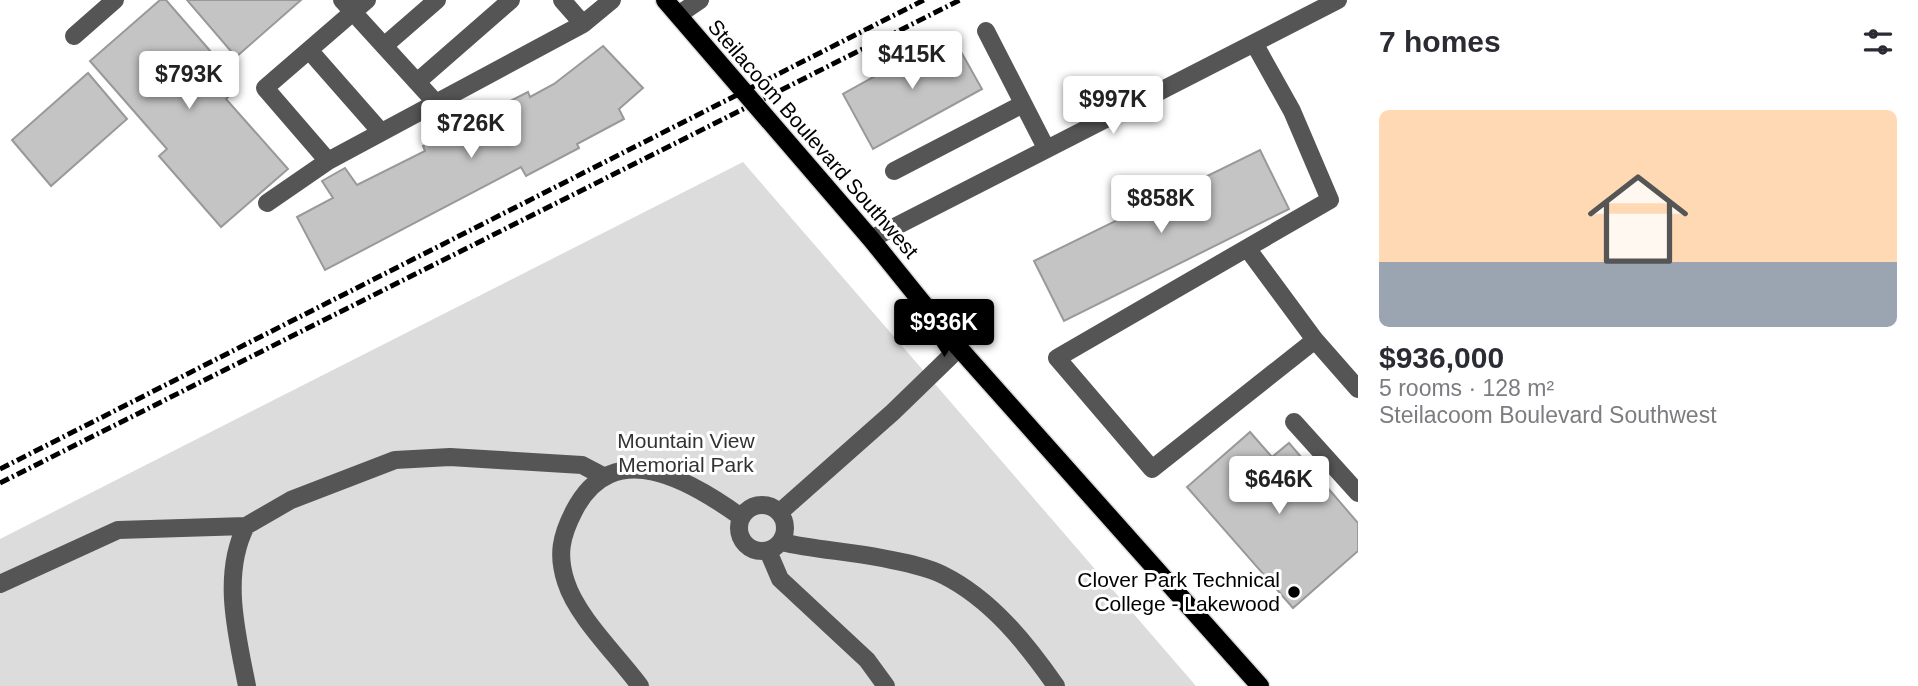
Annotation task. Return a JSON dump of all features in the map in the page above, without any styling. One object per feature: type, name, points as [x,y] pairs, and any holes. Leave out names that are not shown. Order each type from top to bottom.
[{"type":"main road","name":"Steilacoom Boulevard Southwest","points":[[665,0],[871,239],[960,348],[1260,686]]},
{"type":"street","points":[[74,36],[115,0]]},
{"type":"street","points":[[328,161],[265,88],[309,50],[347,6],[367,0]]},
{"type":"street","points":[[384,46],[437,0]]},
{"type":"street","points":[[417,82],[511,0]]},
{"type":"street","points":[[562,0],[583,24]]},
{"type":"street","points":[[267,203],[328,161],[583,24],[612,0]]},
{"type":"street","points":[[678,15],[700,0]]},
{"type":"street","points":[[871,239],[1338,0]]},
{"type":"street","points":[[347,6],[436,103]]},
{"type":"street","points":[[986,32],[1046,148]]},
{"type":"street","points":[[1254,43],[1292,111],[1330,200],[1057,358],[1152,469],[1315,340]]},
{"type":"street","points":[[309,50],[381,132]]},
{"type":"street","points":[[894,171],[1023,104]]},
{"type":"street","points":[[1247,248],[1315,340],[1358,389]]},
{"type":"street","points":[[779,512],[893,412],[960,348]]},
{"type":"street","points":[[1294,422],[1358,493]]},
{"type":"street","points":[[0,584],[118,530],[246,526],[291,500],[395,460],[450,457],[582,465],[603,476]]},
{"type":"street","points":[[640,686],[584,614],[566,584],[559,551],[565,528],[581,496],[603,476],[632,469],[666,474],[701,488],[741,517]]},
{"type":"street","points":[[886,686],[867,660],[780,579],[775,547],[786,527],[779,512],[765,505],[757,505],[741,517],[739,528],[744,544],[752,550],[775,547],[880,557],[942,574],[990,606],[1032,652],[1056,686]]},
{"type":"street","points":[[246,526],[237,544],[233,615],[247,686]]},
{"type":"green space","name":"Mountain View Memorial Park","points":[[743,162],[1196,686],[0,686],[0,539]]},
{"type":"building","points":[[160,0],[166,0],[225,68],[218,74],[233,92],[226,99],[288,169],[221,227],[159,156],[167,149],[90,61]]},
{"type":"building","points":[[187,0],[301,0],[236,57]]},
{"type":"building","points":[[951,34],[982,89],[873,149],[843,94]]},
{"type":"building","points":[[603,46],[643,88],[619,109],[624,119],[577,144],[579,148],[526,176],[521,167],[325,270],[297,217],[333,198],[322,181],[345,168],[357,185],[425,151],[423,146],[439,138],[441,142],[513,105],[510,101],[528,92],[530,97],[554,84]]},
{"type":"building","points":[[88,73],[127,119],[51,186],[12,140]]},
{"type":"building","points":[[1260,150],[1289,209],[1064,321],[1034,261]]},
{"type":"building","points":[[1250,432],[1272,457],[1289,443],[1358,523],[1358,551],[1293,608],[1187,487]]},
{"type":"railway","points":[[0,469],[924,0]]},
{"type":"railway","points":[[0,483],[960,0]]},
{"type":"place","name":"Clover Park Technical College - Lakewood","points":[[1294,592]]}]
